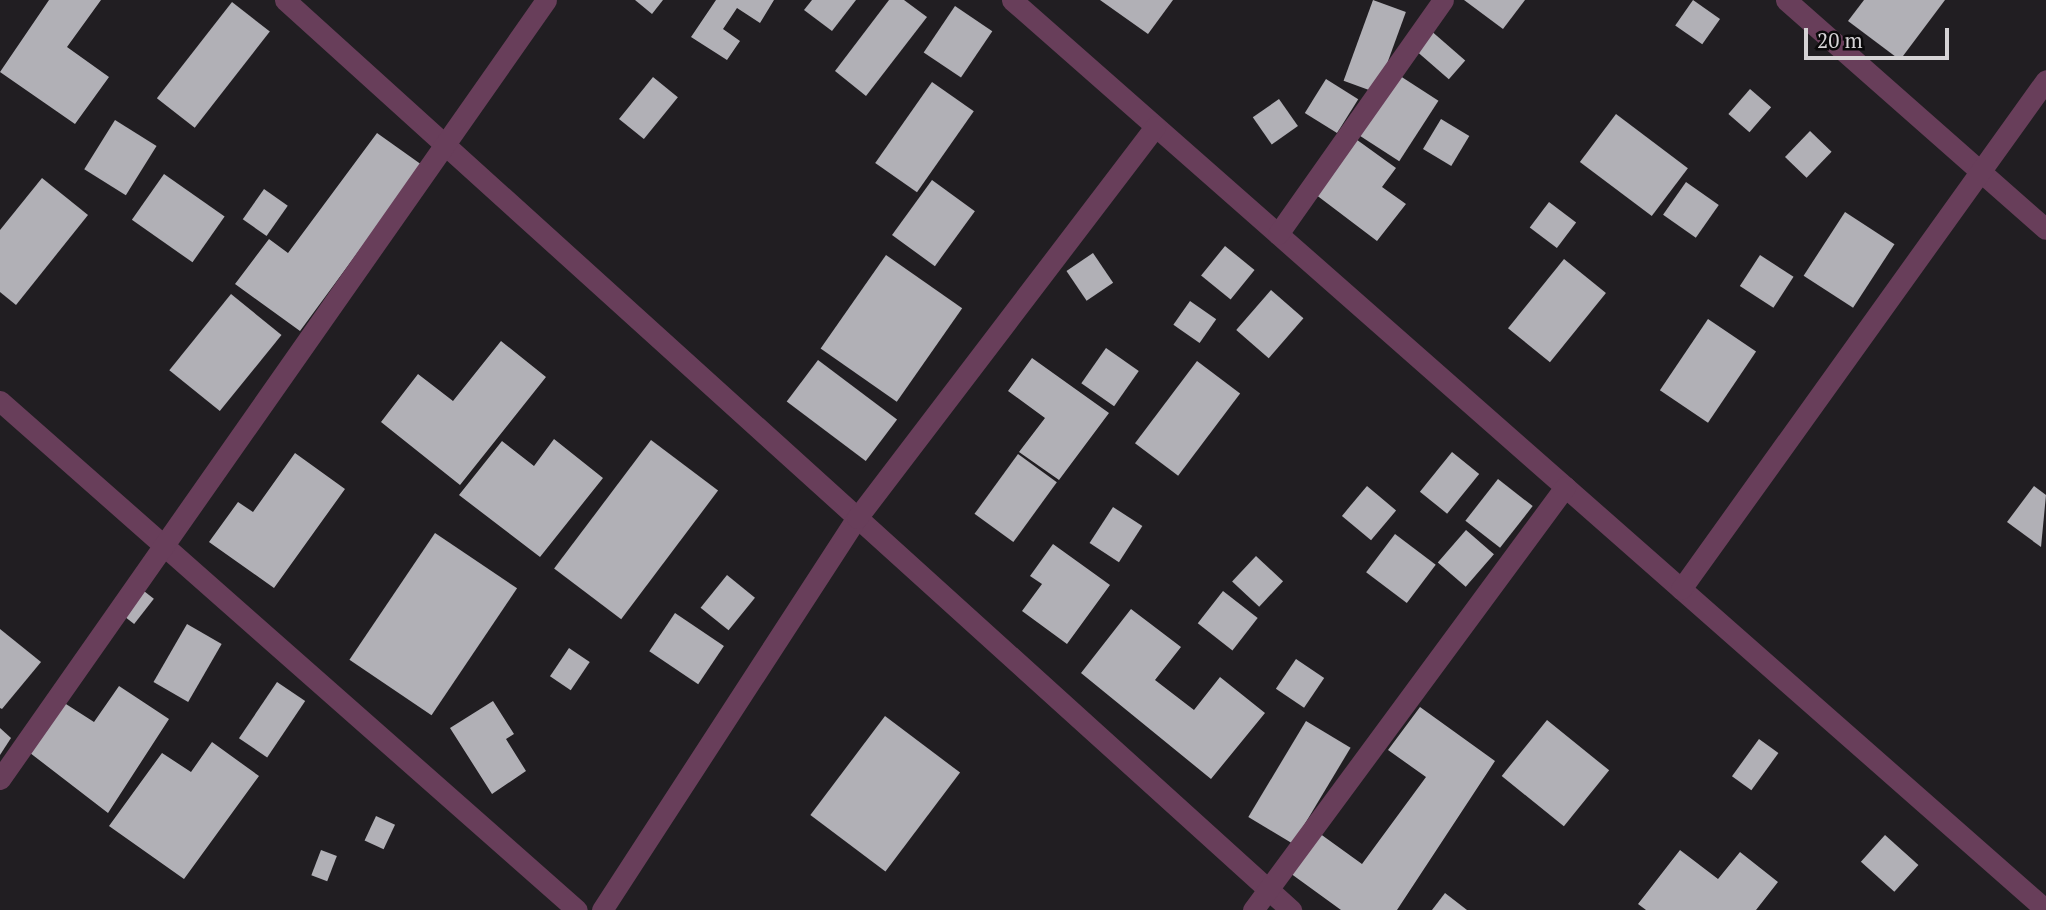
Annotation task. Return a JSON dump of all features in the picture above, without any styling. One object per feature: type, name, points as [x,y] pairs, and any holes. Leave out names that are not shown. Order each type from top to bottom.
[{"type":"street","points":[[285,0],[446,142],[1291,910]]},
{"type":"street","points":[[0,779],[160,544],[546,0]]},
{"type":"street","points":[[1012,0],[2046,910]]},
{"type":"street","points":[[1278,234],[1443,0]]},
{"type":"street","points":[[1786,0],[2046,229]]},
{"type":"street","points":[[1681,589],[1978,169],[2046,80]]},
{"type":"street","points":[[602,910],[857,517],[1156,127]]},
{"type":"street","points":[[0,401],[577,910]]},
{"type":"street","points":[[1253,910],[1565,486]]},
{"type":"building","points":[[49,0],[101,0],[67,47],[109,77],[75,124],[0,72]]},
{"type":"building","points":[[635,0],[663,0],[652,14]]},
{"type":"building","points":[[716,0],[774,0],[760,23],[737,8],[723,29],[740,41],[727,60],[691,37]]},
{"type":"building","points":[[812,0],[856,0],[832,31],[804,10]]},
{"type":"building","points":[[889,0],[904,0],[927,17],[866,96],[835,71]]},
{"type":"building","points":[[1100,0],[1173,0],[1148,34]]},
{"type":"building","points":[[1373,0],[1406,12],[1376,93],[1344,81]]},
{"type":"building","points":[[1464,0],[1525,0],[1503,29]]},
{"type":"building","points":[[1693,0],[1720,19],[1702,44],[1675,25]]},
{"type":"building","points":[[1864,0],[1945,0],[1900,60],[1848,21]]},
{"type":"building","points":[[232,2],[270,32],[195,128],[157,98]]},
{"type":"building","points":[[955,6],[992,31],[961,78],[924,52]]},
{"type":"building","points":[[1429,29],[1465,60],[1449,79],[1413,48]]},
{"type":"building","points":[[1394,72],[1438,101],[1399,161],[1355,132]]},
{"type":"building","points":[[653,77],[678,97],[644,139],[619,119]]},
{"type":"building","points":[[1326,79],[1358,99],[1337,133],[1305,113]]},
{"type":"building","points":[[932,82],[974,111],[917,192],[875,163]]},
{"type":"building","points":[[1750,89],[1771,107],[1749,132],[1728,114]]},
{"type":"building","points":[[1279,99],[1298,126],[1272,144],[1253,117]]},
{"type":"building","points":[[1616,114],[1688,168],[1652,216],[1580,162]]},
{"type":"building","points":[[1441,119],[1469,136],[1451,166],[1423,149]]},
{"type":"building","points":[[115,120],[157,146],[126,195],[84,169]]},
{"type":"building","points":[[1810,131],[1832,152],[1807,178],[1785,157]]},
{"type":"building","points":[[377,133],[422,165],[300,331],[235,284],[269,239],[288,253]]},
{"type":"building","points":[[1353,137],[1396,168],[1382,187],[1406,204],[1377,241],[1311,191]]},
{"type":"building","points":[[164,174],[225,216],[192,262],[132,220]]},
{"type":"building","points":[[42,178],[88,215],[16,305],[0,292],[0,230]]},
{"type":"building","points":[[932,180],[975,211],[935,266],[892,235]]},
{"type":"building","points":[[1686,182],[1719,205],[1696,238],[1663,215]]},
{"type":"building","points":[[264,189],[288,206],[267,236],[243,219]]},
{"type":"building","points":[[1549,202],[1576,222],[1557,248],[1530,228]]},
{"type":"building","points":[[1845,212],[1894,244],[1853,308],[1804,276]]},
{"type":"building","points":[[1225,246],[1255,270],[1231,299],[1201,276]]},
{"type":"building","points":[[1093,253],[1113,283],[1087,301],[1066,271]]},
{"type":"building","points":[[886,255],[962,308],[897,402],[821,348]]},
{"type":"building","points":[[1760,255],[1794,277],[1773,308],[1740,286]]},
{"type":"building","points":[[1564,259],[1606,293],[1550,362],[1508,328]]},
{"type":"building","points":[[1271,290],[1303,318],[1269,358],[1236,330]]},
{"type":"building","points":[[231,294],[282,335],[220,411],[169,370]]},
{"type":"building","points":[[1190,301],[1216,319],[1200,343],[1173,325]]},
{"type":"building","points":[[1708,319],[1756,351],[1708,423],[1660,390]]},
{"type":"building","points":[[501,341],[546,377],[460,485],[381,422],[418,374],[453,401]]},
{"type":"building","points":[[1106,348],[1139,371],[1114,406],[1081,383]]},
{"type":"building","points":[[1032,358],[1109,413],[1059,480],[1019,452],[1045,418],[1008,391]]},
{"type":"building","points":[[818,360],[897,420],[866,461],[787,402]]},
{"type":"building","points":[[1197,361],[1240,393],[1178,476],[1135,443]]},
{"type":"building","points":[[554,439],[603,478],[540,557],[459,495],[502,441],[534,466]]},
{"type":"building","points":[[651,440],[718,491],[621,619],[554,569]]},
{"type":"building","points":[[1452,452],[1479,474],[1447,514],[1420,492]]},
{"type":"building","points":[[295,453],[345,489],[274,588],[209,542],[238,502],[253,512]]},
{"type":"building","points":[[1018,454],[1057,482],[1013,542],[975,514]]},
{"type":"building","points":[[1498,479],[1533,506],[1500,548],[1465,521]]},
{"type":"building","points":[[1367,486],[1396,510],[1371,540],[1342,516]]},
{"type":"building","points":[[2034,486],[2046,495],[2041,547],[2007,522]]},
{"type":"building","points":[[1113,507],[1142,526],[1119,562],[1090,543]]},
{"type":"building","points":[[1466,530],[1494,554],[1466,587],[1438,562]]},
{"type":"building","points":[[435,533],[517,588],[432,715],[349,660]]},
{"type":"building","points":[[1395,534],[1436,565],[1407,603],[1366,572]]},
{"type":"building","points":[[1053,544],[1110,585],[1067,644],[1022,611],[1042,584],[1030,576]]},
{"type":"building","points":[[1256,556],[1283,581],[1259,607],[1232,582]]},
{"type":"building","points":[[727,575],[755,598],[729,630],[701,608]]},
{"type":"building","points":[[131,581],[154,599],[134,624],[111,606]]},
{"type":"building","points":[[1223,591],[1258,618],[1232,650],[1198,623]]},
{"type":"building","points":[[1131,609],[1181,647],[1155,680],[1194,710],[1220,677],[1265,713],[1211,779],[1081,673]]},
{"type":"building","points":[[675,613],[724,646],[698,684],[649,651]]},
{"type":"building","points":[[187,624],[222,644],[188,702],[153,682]]},
{"type":"building","points":[[0,629],[41,662],[2,709],[0,708]]},
{"type":"building","points":[[569,648],[590,662],[571,690],[550,676]]},
{"type":"building","points":[[1296,659],[1324,678],[1304,708],[1276,689]]},
{"type":"building","points":[[277,682],[305,701],[267,757],[239,738]]},
{"type":"building","points":[[119,686],[169,719],[108,813],[21,746],[55,697],[94,722]]},
{"type":"building","points":[[493,701],[514,734],[506,739],[526,771],[492,794],[450,728]]},
{"type":"building","points":[[1420,707],[1495,761],[1397,910],[1341,910],[1290,873],[1319,833],[1362,864],[1426,777],[1388,750]]},
{"type":"building","points":[[885,716],[960,773],[885,872],[810,815]]},
{"type":"building","points":[[1547,720],[1609,770],[1564,826],[1502,776]]},
{"type":"building","points":[[1306,721],[1351,748],[1293,844],[1248,817]]},
{"type":"building","points":[[0,728],[11,738],[0,755]]},
{"type":"building","points":[[1759,739],[1778,753],[1751,790],[1732,776]]},
{"type":"building","points":[[212,742],[259,776],[184,879],[109,826],[162,753],[191,772]]},
{"type":"building","points":[[376,816],[395,825],[384,849],[365,840]]},
{"type":"building","points":[[1885,835],[1918,865],[1894,892],[1861,862]]},
{"type":"building","points":[[321,850],[337,856],[327,881],[311,875]]},
{"type":"building","points":[[1680,850],[1718,879],[1740,852],[1778,882],[1756,910],[1646,910],[1638,904]]},
{"type":"building","points":[[1445,893],[1467,910],[1432,910]]}]
